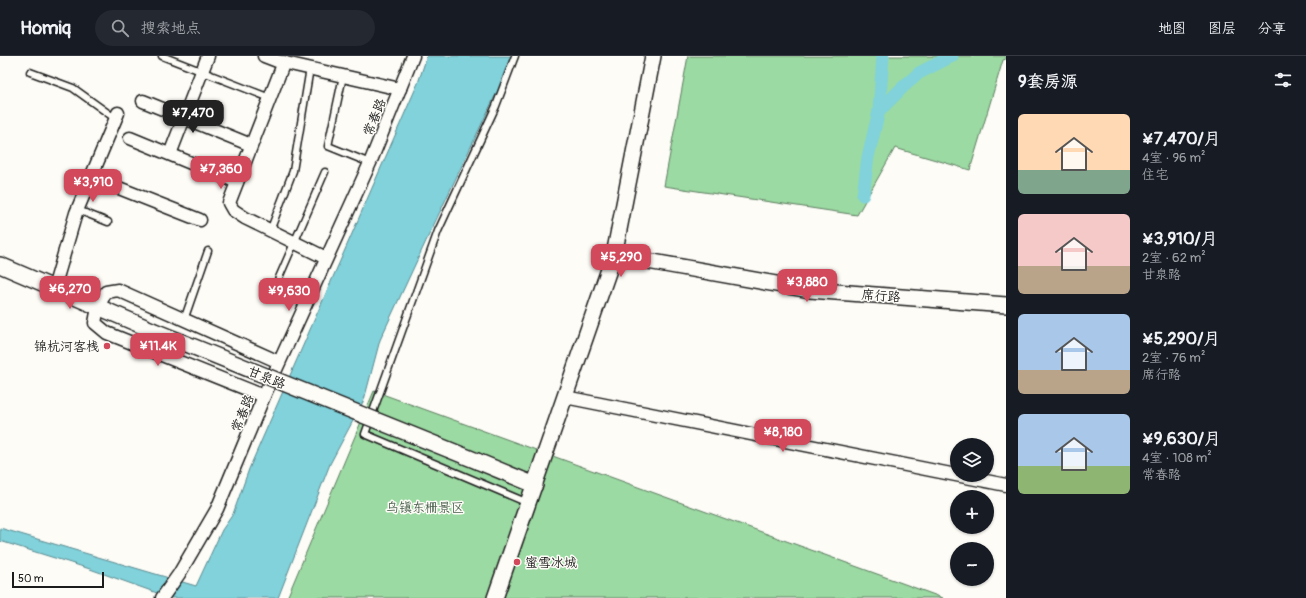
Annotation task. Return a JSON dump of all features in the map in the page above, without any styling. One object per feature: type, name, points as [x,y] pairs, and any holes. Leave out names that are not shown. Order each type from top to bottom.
[{"type":"street","points":[[170,154],[208,56]]},
{"type":"street","points":[[264,56],[400,89]]},
{"type":"street","name":"常春路","points":[[162,598],[179,574],[217,509],[279,362],[370,163],[413,56]]},
{"type":"street","points":[[495,598],[614,255],[654,56]]},
{"type":"street","points":[[284,62],[229,204],[233,210],[245,218],[326,258]]},
{"type":"street","points":[[143,102],[251,145]]},
{"type":"street","points":[[54,288],[78,210],[117,116]]},
{"type":"street","points":[[130,138],[237,182]]},
{"type":"street","points":[[91,178],[200,220]]},
{"type":"street","name":"席行路","points":[[614,255],[810,290],[1006,305]]},
{"type":"street","name":"甘泉路","points":[[0,265],[152,330],[535,485]]},
{"type":"street","points":[[264,396],[107,333],[95,323],[98,307],[106,292],[118,290],[279,362]]},
{"type":"street","points":[[565,398],[1006,485]]},
{"type":"lane","points":[[162,56],[270,98]]},
{"type":"lane","points":[[515,56],[496,106],[438,231],[365,434],[528,503]]},
{"type":"lane","points":[[270,231],[293,171],[310,68]]},
{"type":"lane","points":[[30,72],[72,88],[117,116]]},
{"type":"lane","points":[[343,76],[328,146],[370,163]]},
{"type":"lane","points":[[271,296],[324,172]]},
{"type":"lane","points":[[78,210],[108,222]]},
{"type":"lane","points":[[184,320],[208,251]]},
{"type":"green space","points":[[688,56],[1006,56],[1006,59],[1003,60],[970,170],[895,148],[857,215],[664,186]]},
{"type":"green space","name":"乌镇东栅景区","points":[[374,391],[943,598],[287,598]]},
{"type":"water","points":[[427,56],[512,56],[500,92],[495,96],[380,340],[364,400],[330,464],[278,598],[171,598],[90,569],[0,541],[0,528],[196,586],[222,530],[233,514],[249,469],[418,83]]},
{"type":"waterway","points":[[863,195],[868,157],[879,111],[883,56]]},
{"type":"waterway","points":[[879,111],[919,73],[952,56]]},
{"type":"place","name":"锦杭河客栈","points":[[107,346]]},
{"type":"place","name":"蜜雪冰城","points":[[517,562]]}]
